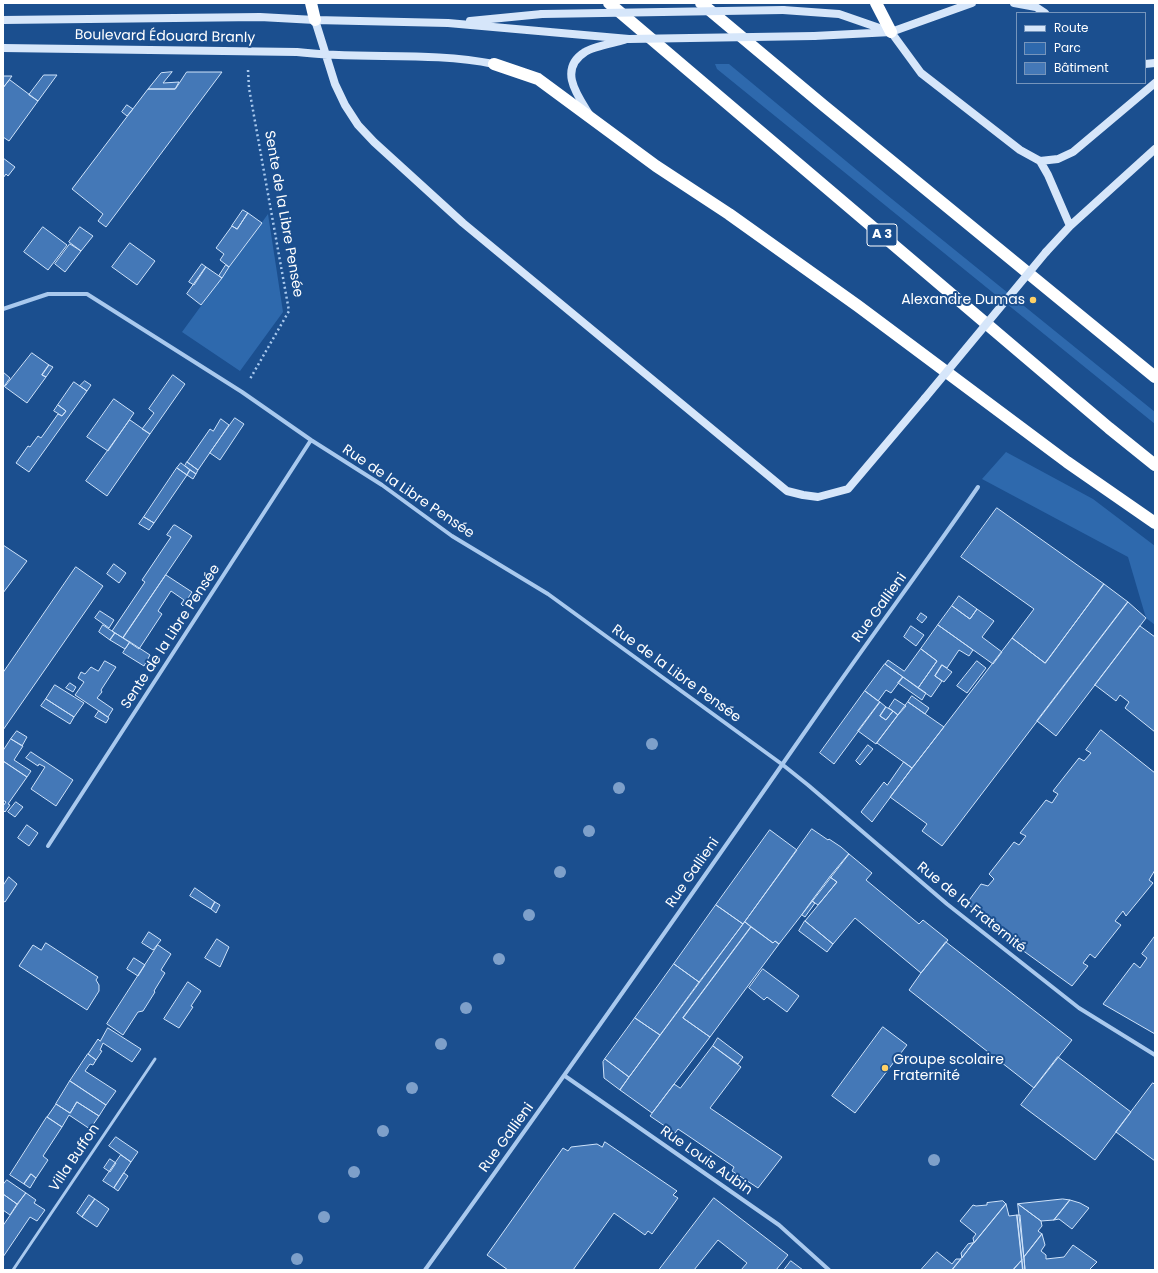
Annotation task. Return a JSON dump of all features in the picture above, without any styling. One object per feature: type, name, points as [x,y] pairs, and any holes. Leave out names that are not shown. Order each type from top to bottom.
[{"type":"highway","points":[[310,3],[315,20]]},
{"type":"highway","name":"A 3","points":[[609,3],[1103,423],[1155,465]]},
{"type":"highway","points":[[701,3],[1155,377]]},
{"type":"highway","points":[[876,3],[891,32]]},
{"type":"highway","points":[[494,64],[538,80],[656,166],[729,214],[845,297],[1067,462],[1155,524]]},
{"type":"street","points":[[448,23],[629,39],[814,36],[891,32],[972,3]]},
{"type":"street","points":[[1014,3],[1036,7],[1044,12]]},
{"type":"street","points":[[448,23],[542,14],[783,10],[839,14],[891,32],[921,73],[1020,150],[1040,161],[1048,175],[1070,226]]},
{"type":"street","name":"Boulevard Édouard Branly","points":[[3,20],[260,17],[315,20],[448,23]]},
{"type":"street","points":[[315,20],[335,84],[345,105],[358,125],[374,142],[463,223],[787,491],[803,495],[818,497],[848,489],[1046,252],[1070,226],[1155,149]]},
{"type":"street","points":[[592,120],[575,91],[571,75],[574,62],[585,51],[629,39]]},
{"type":"street","name":"Boulevard Édouard Branly","points":[[3,48],[297,52],[326,56],[440,57],[470,59],[494,64]]},
{"type":"street","points":[[1040,161],[1058,158],[1074,152],[1155,84]]},
{"type":"street","name":"Rue de la Libre Pensée","points":[[3,309],[48,294],[86,294],[242,392],[311,440],[382,485],[452,536],[548,594],[783,765]]},
{"type":"street","name":"Sente de la Libre Pensée","points":[[48,846],[311,440]]},
{"type":"street","name":"Rue Gallieni","points":[[425,1270],[565,1076],[978,487]]},
{"type":"street","name":"Rue de la Fraternité","points":[[783,765],[947,904],[1073,1003],[1155,1055]]},
{"type":"street","name":"Rue Louis Aubin","points":[[565,1076],[779,1225],[829,1270]]},
{"type":"lane","name":"Villa Buffon","points":[[13,1270],[155,1059]]},
{"type":"path","name":"Sente de la Libre Pensée","points":[[242,392],[289,311],[249,88],[246,51]]},
{"type":"green space","points":[[715,64],[729,64],[887,195],[1155,412],[1155,424],[717,69]]},
{"type":"green space","points":[[268,214],[283,312],[240,371],[182,332]]},
{"type":"green space","points":[[1006,452],[1093,499],[1155,546],[1155,625],[1146,618],[1128,557],[982,479]]},
{"type":"building","points":[[172,72],[163,83],[179,82],[175,89],[148,89],[161,73]]},
{"type":"building","points":[[187,72],[222,72],[106,227],[98,221],[103,214],[72,189],[148,89],[175,89]]},
{"type":"building","points":[[44,75],[57,75],[38,101],[29,95]]},
{"type":"building","points":[[3,76],[12,76],[3,88]]},
{"type":"building","points":[[10,80],[38,101],[9,141],[3,137],[3,88]]},
{"type":"building","points":[[127,105],[133,109],[127,116],[122,112]]},
{"type":"building","points":[[3,158],[15,167],[8,176],[6,174],[3,178]]},
{"type":"building","points":[[243,210],[248,213],[237,229],[232,226]]},
{"type":"building","points":[[248,213],[262,223],[229,267],[220,260],[224,254],[216,248],[232,226],[237,229]]},
{"type":"building","points":[[43,227],[67,245],[48,270],[24,252]]},
{"type":"building","points":[[80,227],[93,236],[81,251],[69,242]]},
{"type":"building","points":[[130,243],[155,261],[137,285],[112,267]]},
{"type":"building","points":[[70,244],[81,251],[65,272],[55,264]]},
{"type":"building","points":[[202,264],[206,267],[194,285],[189,282]]},
{"type":"building","points":[[226,265],[229,267],[222,278],[219,276]]},
{"type":"building","points":[[206,267],[222,278],[201,305],[187,294]]},
{"type":"building","points":[[32,353],[49,365],[42,375],[46,377],[27,403],[5,387]]},
{"type":"building","points":[[49,365],[53,367],[46,377],[42,375]]},
{"type":"building","points":[[3,372],[10,378],[3,388]]},
{"type":"building","points":[[173,375],[185,384],[150,434],[142,429],[154,413],[149,409]]},
{"type":"building","points":[[85,381],[91,385],[87,391],[80,386]]},
{"type":"building","points":[[74,382],[87,391],[29,472],[16,463],[28,446],[30,447],[38,436],[41,438],[58,414],[62,416],[66,411],[58,405]]},
{"type":"building","points":[[114,399],[134,413],[108,451],[87,437]]},
{"type":"building","points":[[58,405],[66,411],[62,416],[54,411]]},
{"type":"building","points":[[235,418],[244,424],[220,460],[210,453]]},
{"type":"building","points":[[221,419],[229,425],[198,470],[187,462],[210,429],[213,431]]},
{"type":"building","points":[[130,420],[150,434],[107,496],[86,481]]},
{"type":"building","points":[[187,462],[198,470],[196,474],[185,466]]},
{"type":"building","points":[[181,463],[190,470],[187,475],[177,468]]},
{"type":"building","points":[[177,468],[187,475],[154,523],[144,517]]},
{"type":"building","points":[[190,470],[196,474],[193,479],[187,475]]},
{"type":"building","points":[[997,508],[1104,584],[1045,663],[1012,638],[1034,609],[961,557]]},
{"type":"building","points":[[144,517],[154,523],[149,530],[139,524]]},
{"type":"building","points":[[174,525],[192,536],[123,638],[112,631],[145,582],[142,580],[171,537],[167,535]]},
{"type":"building","points":[[3,545],[27,561],[3,593]]},
{"type":"building","points":[[114,564],[126,573],[119,583],[107,574]]},
{"type":"building","points":[[76,567],[103,586],[3,730],[3,673]]},
{"type":"building","points":[[166,575],[192,592],[183,606],[181,604],[184,600],[171,591],[158,611],[162,614],[139,649],[123,638]]},
{"type":"building","points":[[1104,584],[1128,602],[942,846],[922,831],[927,824],[890,797],[1012,638],[1045,663]]},
{"type":"building","points":[[959,596],[977,609],[970,619],[952,606]]},
{"type":"building","points":[[1128,602],[1146,618],[1056,736],[1037,721]]},
{"type":"building","points":[[952,606],[970,619],[977,609],[994,621],[982,637],[1002,652],[993,664],[938,625]]},
{"type":"building","points":[[100,611],[114,620],[109,628],[95,618]]},
{"type":"building","points":[[921,613],[927,617],[922,623],[917,619]]},
{"type":"building","points":[[103,625],[115,633],[110,640],[99,632]]},
{"type":"building","points":[[938,625],[973,650],[969,656],[959,650],[947,668],[942,665],[935,676],[942,681],[931,697],[918,688],[937,661],[921,649]]},
{"type":"building","points":[[911,626],[924,635],[916,646],[904,637]]},
{"type":"building","points":[[1140,626],[1155,637],[1155,732],[1125,708],[1129,702],[1120,695],[1116,701],[1095,685]]},
{"type":"building","points":[[115,633],[130,642],[125,649],[110,640]]},
{"type":"building","points":[[130,642],[150,655],[144,666],[123,653]]},
{"type":"building","points":[[921,649],[937,661],[918,688],[885,664],[888,660],[904,671]]},
{"type":"building","points":[[105,661],[116,667],[97,698],[113,709],[108,717],[75,695],[84,682],[78,678],[81,672],[85,674],[91,667],[98,671]]},
{"type":"building","points":[[977,661],[986,668],[967,693],[957,686]]},
{"type":"building","points":[[885,664],[903,677],[891,693],[886,690],[878,701],[865,691]]},
{"type":"building","points":[[942,665],[952,672],[944,682],[935,676]]},
{"type":"building","points":[[903,677],[926,693],[922,700],[898,683]]},
{"type":"building","points":[[70,683],[76,687],[73,692],[66,688]]},
{"type":"building","points":[[55,685],[84,703],[74,717],[46,699]]},
{"type":"building","points":[[865,691],[880,702],[834,764],[820,753]]},
{"type":"building","points":[[912,696],[929,708],[925,714],[908,702]]},
{"type":"building","points":[[46,699],[74,717],[70,724],[41,706]]},
{"type":"building","points":[[895,699],[906,706],[898,715],[889,708]]},
{"type":"building","points":[[880,702],[886,707],[880,716],[886,720],[893,711],[898,715],[876,744],[858,731]]},
{"type":"building","points":[[908,702],[944,727],[912,768],[877,743]]},
{"type":"building","points":[[886,707],[893,711],[886,720],[880,716]]},
{"type":"building","points":[[99,711],[109,718],[106,723],[95,717]]},
{"type":"building","points":[[1101,730],[1155,773],[1155,870],[1149,880],[1153,883],[1126,916],[1123,911],[1115,921],[1121,925],[1095,958],[1090,954],[1083,963],[1088,966],[1072,986],[1018,947],[967,903],[981,884],[988,886],[994,879],[989,874],[1014,842],[1019,845],[1026,836],[1020,833],[1046,800],[1052,803],[1058,794],[1053,791],[1079,758],[1084,761],[1091,753],[1086,750]]},
{"type":"building","points":[[17,731],[27,737],[22,746],[11,739]]},
{"type":"building","points":[[11,739],[23,746],[14,760],[31,771],[27,777],[3,761],[3,751]]},
{"type":"building","points":[[868,745],[873,749],[860,765],[856,761]]},
{"type":"building","points":[[31,752],[73,780],[56,806],[31,789],[45,767],[39,764],[38,766],[26,758]]},
{"type":"building","points":[[3,761],[27,777],[8,804],[10,805],[5,812],[3,810],[3,806],[6,802],[3,800]]},
{"type":"building","points":[[904,762],[912,768],[872,822],[861,812],[884,782],[887,785]]},
{"type":"building","points":[[16,802],[23,807],[15,817],[8,812]]},
{"type":"building","points":[[27,825],[38,833],[29,846],[18,838]]},
{"type":"building","points":[[812,829],[841,847],[849,854],[779,944],[775,941],[773,943],[745,922]]},
{"type":"building","points":[[770,830],[797,850],[743,924],[716,905]]},
{"type":"building","points":[[849,854],[872,873],[866,880],[919,924],[923,920],[948,940],[921,973],[855,918],[833,944],[805,921],[837,882],[830,877]]},
{"type":"building","points":[[9,877],[17,884],[5,902],[3,901],[3,886]]},
{"type":"building","points":[[830,877],[837,882],[818,905],[812,901]]},
{"type":"building","points":[[195,888],[215,902],[211,909],[190,896]]},
{"type":"building","points":[[812,901],[815,903],[805,917],[802,915]]},
{"type":"building","points":[[215,902],[220,905],[216,913],[211,909]]},
{"type":"building","points":[[716,905],[743,924],[699,982],[674,964]]},
{"type":"building","points":[[805,921],[833,944],[827,952],[799,931]]},
{"type":"building","points":[[745,922],[751,927],[683,1018],[710,1037],[652,1113],[620,1090]]},
{"type":"building","points":[[751,927],[773,943],[775,941],[779,944],[710,1037],[683,1018]]},
{"type":"building","points":[[149,932],[161,940],[153,950],[142,943]]},
{"type":"building","points":[[1155,936],[1155,1034],[1103,1004],[1134,963],[1140,968],[1147,958],[1142,954]]},
{"type":"building","points":[[217,939],[229,947],[220,967],[205,958]]},
{"type":"building","points":[[946,942],[1072,1040],[1034,1088],[909,990]]},
{"type":"building","points":[[46,943],[98,977],[96,980],[99,985],[99,991],[87,1010],[19,966],[33,945],[41,950]]},
{"type":"building","points":[[158,945],[171,954],[161,970],[165,973],[143,1011],[138,1012],[123,1035],[107,1024]]},
{"type":"building","points":[[134,958],[145,965],[138,976],[127,969]]},
{"type":"building","points":[[674,964],[699,982],[660,1035],[635,1018]]},
{"type":"building","points":[[763,969],[799,996],[787,1012],[767,997],[764,1000],[749,988]]},
{"type":"building","points":[[188,982],[201,991],[191,1006],[193,1007],[179,1028],[164,1019]]},
{"type":"building","points":[[635,1018],[660,1035],[629,1077],[605,1059]]},
{"type":"building","points":[[883,1027],[907,1045],[855,1113],[832,1096]]},
{"type":"building","points":[[108,1028],[141,1049],[132,1062],[103,1043],[100,1050],[102,1051],[96,1060],[88,1054],[98,1039],[100,1041]]},
{"type":"building","points":[[718,1038],[743,1057],[738,1064],[713,1046]]},
{"type":"building","points":[[713,1046],[741,1067],[710,1108],[782,1157],[758,1188],[732,1171],[734,1167],[678,1129],[675,1133],[650,1116],[674,1084],[680,1088]]},
{"type":"building","points":[[88,1054],[96,1060],[93,1065],[90,1064],[85,1071],[116,1091],[106,1105],[70,1081]]},
{"type":"building","points":[[1058,1057],[1131,1112],[1095,1160],[1021,1105]]},
{"type":"building","points":[[605,1059],[629,1077],[620,1090],[604,1078],[603,1062]]},
{"type":"building","points":[[70,1081],[106,1105],[99,1116],[77,1102],[70,1113],[56,1104]]},
{"type":"building","points":[[1153,1083],[1155,1085],[1155,1161],[1116,1132]]},
{"type":"building","points":[[77,1102],[99,1116],[90,1129],[69,1115],[62,1127],[47,1117],[56,1104],[70,1113]]},
{"type":"building","points":[[47,1117],[62,1127],[43,1156],[48,1160],[36,1178],[31,1174],[24,1184],[10,1175]]},
{"type":"building","points":[[116,1137],[138,1152],[131,1162],[109,1146]]},
{"type":"building","points":[[605,1142],[677,1191],[673,1195],[678,1198],[652,1234],[648,1231],[645,1235],[614,1213],[573,1270],[508,1270],[487,1255],[563,1148],[568,1151],[571,1147],[597,1144],[602,1147]]},
{"type":"building","points":[[121,1155],[131,1162],[114,1188],[103,1181]]},
{"type":"building","points":[[110,1159],[116,1163],[110,1172],[104,1168]]},
{"type":"building","points":[[124,1173],[128,1176],[118,1191],[114,1188]]},
{"type":"building","points":[[31,1174],[36,1178],[30,1188],[24,1184]]},
{"type":"building","points":[[7,1180],[26,1193],[17,1204],[3,1194],[3,1185]]},
{"type":"building","points":[[26,1193],[36,1200],[34,1203],[45,1210],[37,1221],[30,1217],[3,1257],[3,1226]]},
{"type":"building","points":[[3,1194],[17,1204],[10,1215],[3,1210]]},
{"type":"building","points":[[89,1195],[95,1199],[82,1217],[77,1213]]},
{"type":"building","points":[[714,1198],[788,1255],[776,1270],[741,1270],[747,1263],[718,1240],[694,1270],[659,1270]]},
{"type":"building","points":[[95,1199],[109,1209],[97,1227],[82,1217]]},
{"type":"building","points":[[1063,1199],[1070,1200],[1054,1220],[1041,1221],[1018,1204]]},
{"type":"building","points":[[1070,1200],[1089,1208],[1072,1229],[1059,1219],[1054,1220]]},
{"type":"building","points":[[1003,1201],[1006,1204],[974,1243],[973,1238],[976,1234],[960,1221],[973,1205],[987,1205],[987,1203]]},
{"type":"building","points":[[1006,1204],[1009,1216],[1017,1215],[1022,1260],[1013,1270],[952,1270]]},
{"type":"building","points":[[1018,1204],[1041,1221],[1042,1226],[1038,1231],[1042,1234],[1024,1257]]},
{"type":"building","points":[[1017,1215],[1020,1215],[1025,1270],[1023,1270]]},
{"type":"building","points":[[1042,1234],[1045,1245],[1041,1251],[1046,1255],[1046,1259],[1064,1257],[1073,1245],[1097,1262],[1089,1270],[1025,1270],[1024,1257]]},
{"type":"building","points":[[973,1243],[962,1258],[961,1253],[968,1244]]},
{"type":"building","points":[[937,1252],[952,1264],[956,1259],[961,1259],[952,1270],[922,1269]]},
{"type":"building","points":[[1022,1260],[1023,1270],[1013,1270]]},
{"type":"building","points":[[791,1261],[803,1270],[784,1270]]},
{"type":"place","name":"Alexandre Dumas","points":[[1033,300]]},
{"type":"place","name":"Groupe scolaire Fraternité","points":[[885,1068]]}]
